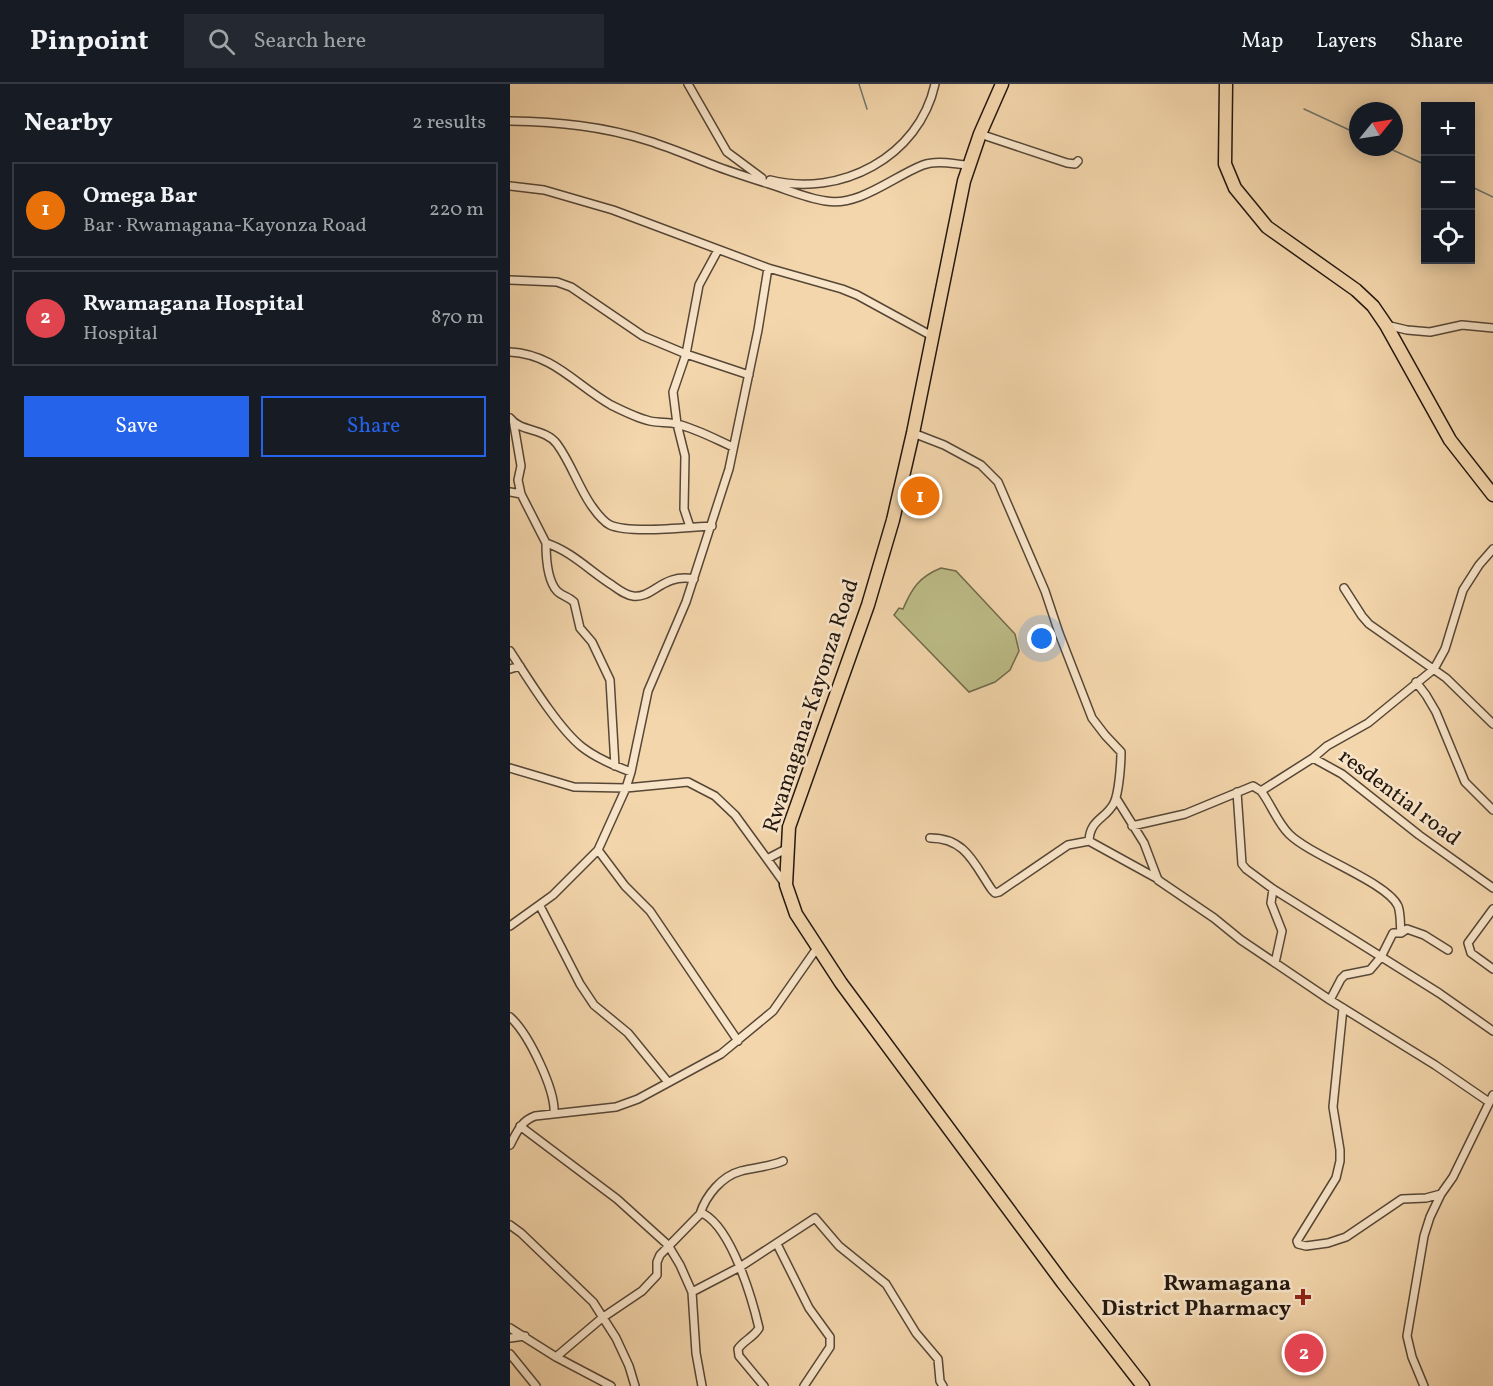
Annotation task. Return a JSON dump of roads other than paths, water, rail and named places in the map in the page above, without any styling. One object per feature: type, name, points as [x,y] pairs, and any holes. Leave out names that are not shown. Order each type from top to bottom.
[{"type":"highway","name":"Rwamagana-Kayonza Road","points":[[1002,84],[968,165],[913,433],[878,576],[789,827],[786,849],[786,885],[796,914],[841,983],[1063,1283],[1143,1386]]},
{"type":"highway","points":[[1226,84],[1225,164],[1235,188],[1267,227],[1365,297],[1386,325],[1450,440],[1493,495]]},
{"type":"street","points":[[688,84],[727,152],[758,178],[789,184],[817,184],[844,179],[866,171],[901,146],[925,114],[935,84]]},
{"type":"street","points":[[510,121],[570,123],[609,130],[647,140],[804,196],[834,201],[876,189],[923,165],[933,163],[968,165]]},
{"type":"street","points":[[980,134],[1071,164],[1078,161]]},
{"type":"street","points":[[510,186],[543,190],[613,210],[768,268],[857,295],[932,336]]},
{"type":"street","points":[[690,527],[684,510],[685,456],[677,424],[673,392],[686,354],[699,285],[718,250]]},
{"type":"street","points":[[510,926],[553,896],[598,850],[626,788],[648,691],[686,602],[729,469],[768,268]]},
{"type":"street","points":[[510,280],[557,282],[572,287],[643,336],[686,354],[749,375]]},
{"type":"street","points":[[1386,325],[1430,332],[1462,325],[1493,328]]},
{"type":"street","points":[[510,352],[527,353],[552,364],[609,404],[650,421],[677,424],[699,431],[733,447]]},
{"type":"street","points":[[512,421],[547,435],[556,442],[591,506],[607,523],[627,529],[712,526]]},
{"type":"street","points":[[512,421],[521,466],[518,480],[521,494],[546,543],[547,561],[555,586],[557,591],[574,602],[580,628],[592,642],[610,680],[615,766]]},
{"type":"street","points":[[913,433],[975,462],[998,482],[1045,591],[1092,718],[1121,752],[1116,798],[1113,806],[1097,820],[1089,832],[1089,841]]},
{"type":"street","points":[[510,492],[521,494]]},
{"type":"street","points":[[546,543],[561,548],[594,574],[627,595],[637,597],[677,577],[694,579]]},
{"type":"street","name":"resdential road","points":[[1132,826],[1185,814],[1253,786],[1261,791],[1313,758],[1327,746],[1368,723],[1434,669],[1444,649],[1463,590],[1479,565],[1493,549]]},
{"type":"street","points":[[1344,588],[1369,624],[1446,678],[1493,724]]},
{"type":"street","points":[[510,651],[561,725],[582,747],[615,766],[631,772]]},
{"type":"street","points":[[510,669],[520,666]]},
{"type":"street","points":[[1416,682],[1436,712],[1465,782],[1493,810]]},
{"type":"street","name":"resdential road","points":[[1313,758],[1342,774],[1419,835],[1493,888]]},
{"type":"street","points":[[510,768],[574,787],[626,788],[688,782],[700,787],[715,796],[735,815],[786,885]]},
{"type":"street","points":[[1261,791],[1289,834],[1389,895],[1398,907],[1401,933]]},
{"type":"street","points":[[1238,792],[1242,864],[1246,869],[1273,889],[1439,993],[1493,1031]]},
{"type":"street","points":[[1116,798],[1144,843],[1158,880]]},
{"type":"street","points":[[930,838],[944,838],[960,846],[995,892],[1068,845],[1089,841],[1158,880],[1330,1000],[1435,1065],[1489,1102]]},
{"type":"street","points":[[767,859],[786,849]]},
{"type":"street","points":[[598,850],[625,886],[650,911],[738,1041]]},
{"type":"street","points":[[1273,889],[1271,903],[1282,931],[1275,963]]},
{"type":"street","points":[[540,906],[580,984],[594,1005],[628,1033],[668,1082]]},
{"type":"street","points":[[1493,909],[1468,943],[1470,951],[1493,969]]},
{"type":"street","points":[[1330,1000],[1341,979],[1352,973],[1367,972],[1381,957],[1394,933],[1401,933],[1407,929],[1424,935],[1448,950]]},
{"type":"street","points":[[510,1145],[526,1119],[615,1107],[638,1098],[721,1054],[781,1001],[817,948]]},
{"type":"street","points":[[1343,1008],[1333,1107],[1340,1161],[1336,1178],[1297,1241],[1298,1244],[1301,1246],[1317,1244],[1346,1237],[1402,1199],[1426,1198],[1441,1194]]},
{"type":"street","points":[[510,1017],[517,1023],[532,1047],[547,1078],[554,1114]]},
{"type":"street","points":[[1424,1386],[1412,1357],[1407,1336],[1424,1236],[1430,1216],[1453,1177],[1493,1095]]},
{"type":"street","points":[[520,1126],[617,1199],[668,1245],[692,1292],[696,1353],[702,1386]]},
{"type":"street","points":[[556,1357],[602,1318],[642,1291],[657,1275],[657,1262],[668,1245],[700,1214],[708,1194],[739,1171],[773,1166],[783,1161]]},
{"type":"street","points":[[700,1214],[708,1216],[726,1238],[740,1267],[759,1328],[741,1344],[738,1350],[739,1356],[764,1386]]},
{"type":"street","points":[[692,1292],[740,1267],[815,1218],[839,1246],[886,1284],[916,1333],[938,1359],[940,1382],[943,1386]]},
{"type":"street","points":[[510,1225],[587,1296],[616,1338],[635,1386]]},
{"type":"street","points":[[777,1244],[804,1298],[827,1332],[831,1342],[804,1386]]},
{"type":"street","points":[[510,1328],[556,1357],[611,1386]]},
{"type":"street","points":[[510,1338],[525,1336]]},
{"type":"street","points":[[510,1354],[536,1386]]},
{"type":"waterway","points":[[859,84],[867,109]]},
{"type":"waterway","points":[[1304,109],[1349,130]]},
{"type":"waterway","points":[[1403,155],[1421,163]]},
{"type":"waterway","points":[[1475,188],[1493,197]]},
{"type":"place","name":"Omega Bar","points":[[920,496]]},
{"type":"place","name":"Rwamagana District Pharmacy","points":[[1303,1297]]},
{"type":"place","name":"Rwamagana Hospital","points":[[1304,1353]]}]
